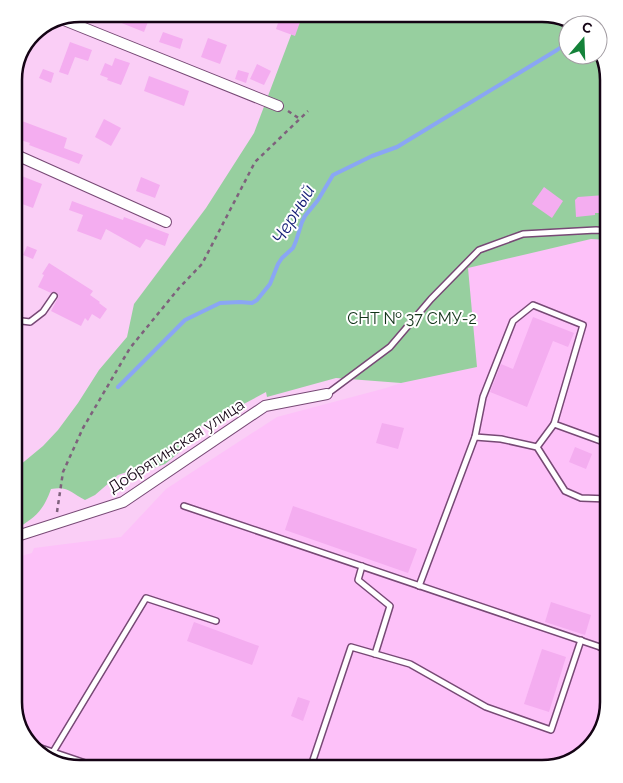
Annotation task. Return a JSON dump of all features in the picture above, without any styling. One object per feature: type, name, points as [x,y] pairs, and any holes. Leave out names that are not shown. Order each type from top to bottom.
[{"type":"street","points":[[72,23],[278,106]]},
{"type":"street","points":[[23,158],[166,222]]},
{"type":"street","name":"Добрятинская улица","points":[[23,534],[123,502],[265,406],[327,394]]},
{"type":"lane","points":[[327,394],[390,347],[431,299],[479,250],[523,234],[600,230]]},
{"type":"lane","points":[[23,321],[30,322],[43,312],[54,296]]},
{"type":"lane","points":[[419,586],[474,436],[482,398],[513,321],[533,305],[583,325],[554,424],[537,447]]},
{"type":"lane","points":[[554,424],[600,441]]},
{"type":"lane","points":[[474,436],[501,438],[537,447],[565,491],[581,498],[600,499]]},
{"type":"lane","points":[[184,506],[600,647]]},
{"type":"lane","points":[[362,566],[358,580],[390,606],[375,654]]},
{"type":"lane","points":[[52,752],[146,598],[216,621]]},
{"type":"lane","points":[[313,760],[351,647],[410,664],[486,707],[552,730],[581,640]]},
{"type":"lane","points":[[47,750],[76,760]]},
{"type":"path","points":[[278,106],[300,119]]},
{"type":"path","points":[[56,524],[63,472],[83,428],[130,348],[179,288],[202,264],[255,162],[308,111]]},
{"type":"shaded area","points":[[591,239],[600,240],[600,710],[595,728],[586,741],[568,755],[550,760],[73,760],[51,753],[39,744],[28,728],[23,710],[23,556],[32,553],[34,548],[121,537],[166,489],[277,417],[401,383],[477,367],[467,268]]},
{"type":"green space","name":"СНТ № 37 СМУ-2","points":[[296,22],[558,24],[558,65],[599,65],[600,240],[591,239],[468,268],[477,367],[401,383],[336,378],[267,397],[266,392],[240,406],[211,418],[202,425],[182,450],[165,464],[145,471],[127,472],[118,475],[95,495],[85,500],[66,489],[51,489],[41,510],[23,525],[23,463],[43,446],[58,430],[99,370],[127,337],[134,304],[206,208],[254,133]]},
{"type":"building","points":[[119,22],[148,22],[144,32]]},
{"type":"building","points":[[278,22],[300,22],[295,36],[276,29]]},
{"type":"building","points":[[163,32],[183,39],[180,49],[159,42]]},
{"type":"building","points":[[208,38],[227,45],[220,64],[201,57]]},
{"type":"building","points":[[70,42],[92,50],[88,61],[75,57],[68,75],[59,72]]},
{"type":"building","points":[[115,58],[130,63],[121,85],[107,80],[108,78],[100,75],[105,63],[112,66]]},
{"type":"building","points":[[257,64],[271,71],[264,85],[250,79]]},
{"type":"building","points":[[43,69],[54,73],[51,83],[39,78]]},
{"type":"building","points":[[238,70],[249,73],[246,83],[235,79]]},
{"type":"building","points":[[149,76],[189,91],[184,106],[144,91]]},
{"type":"building","points":[[104,119],[121,128],[111,146],[95,137]]},
{"type":"building","points":[[23,121],[67,138],[64,148],[83,155],[79,164],[29,145],[30,143],[23,141]]},
{"type":"building","points":[[23,177],[42,184],[33,208],[23,204]]},
{"type":"building","points":[[141,177],[160,185],[155,198],[136,191]]},
{"type":"building","points":[[544,187],[563,201],[552,218],[532,204]]},
{"type":"building","points":[[600,195],[600,213],[576,217],[575,200],[578,197]]},
{"type":"building","points":[[72,201],[123,220],[124,217],[169,234],[165,246],[146,239],[140,248],[106,229],[101,240],[77,231],[83,215],[69,210]]},
{"type":"building","points":[[27,246],[37,250],[33,259],[23,255]]},
{"type":"building","points":[[49,263],[93,291],[90,295],[107,309],[100,319],[92,314],[88,321],[85,318],[81,326],[51,311],[59,296],[56,292],[51,293],[38,287],[44,275],[42,274]]},
{"type":"building","points":[[533,317],[574,333],[568,347],[553,341],[527,407],[490,392],[501,364],[513,369]]},
{"type":"building","points":[[382,423],[404,428],[398,449],[376,443]]},
{"type":"building","points":[[575,447],[592,454],[586,469],[569,462]]},
{"type":"building","points":[[293,506],[417,549],[408,573],[285,530]]},
{"type":"building","points":[[551,602],[591,615],[585,635],[545,622]]},
{"type":"building","points":[[194,622],[259,646],[252,665],[187,641]]},
{"type":"building","points":[[542,649],[566,657],[549,712],[524,704]]},
{"type":"building","points":[[298,697],[310,701],[303,721],[291,716]]},
{"type":"waterway","name":"Черный","points":[[118,387],[185,320],[220,303],[252,303],[257,300],[270,284],[282,258],[293,248],[305,216],[318,200],[333,175],[372,156],[397,147],[558,49]]}]
